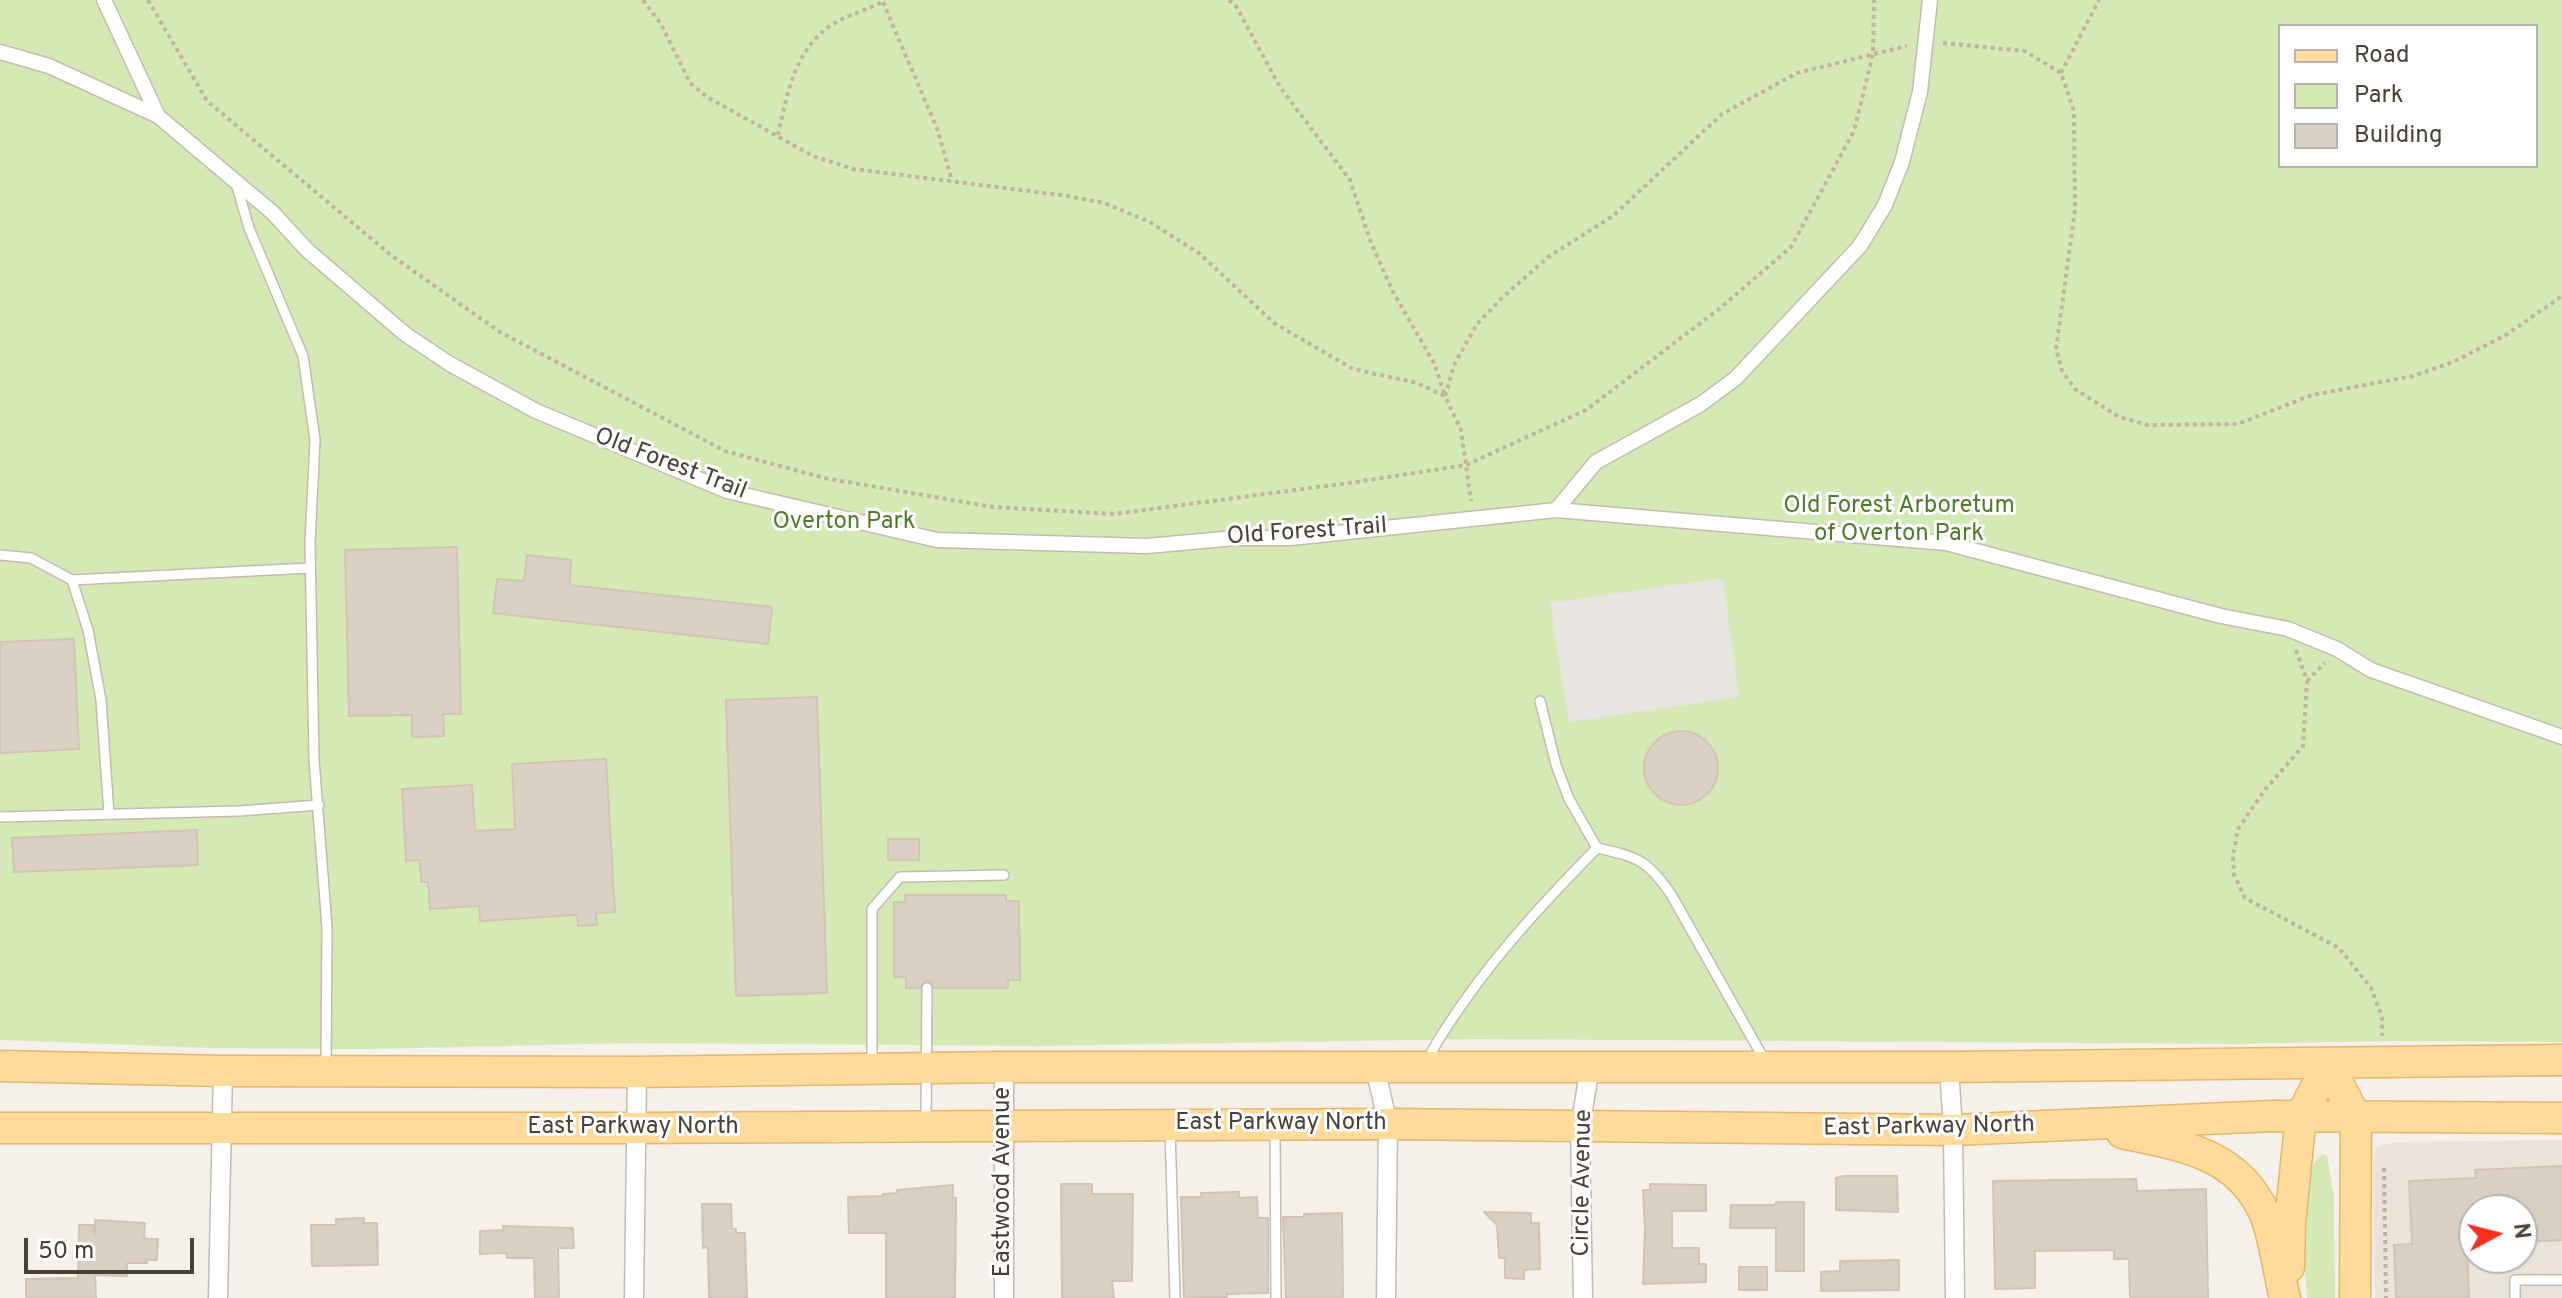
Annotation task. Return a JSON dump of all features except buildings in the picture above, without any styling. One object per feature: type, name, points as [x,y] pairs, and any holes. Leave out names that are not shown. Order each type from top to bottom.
[{"type":"main road","points":[[0,1066],[223,1071],[637,1072],[1004,1067],[1949,1067],[2562,1060]]},
{"type":"main road","points":[[2287,1298],[2290,1223],[2301,1116],[2328,1064]]},
{"type":"main road","points":[[2328,1064],[2356,1118],[2355,1298]]},
{"type":"main road","name":"East Parkway North","points":[[0,1128],[1388,1124],[1953,1130],[2301,1116],[2562,1118]]},
{"type":"main road","points":[[2085,1124],[2181,1146],[2218,1160],[2246,1181],[2265,1216],[2287,1298]]},
{"type":"street","name":"Old Forest Trail","points":[[104,0],[158,116],[273,213],[307,250],[394,325],[450,364],[536,411],[727,491],[937,540],[1147,546],[1235,538],[1291,538],[1556,510],[1946,543],[2221,616],[2288,629],[2337,649],[2371,670],[2562,737]]},
{"type":"street","points":[[1556,510],[1596,462],[1701,404],[1736,378],[1860,246],[1885,205],[1902,162],[1920,92],[1930,0]]},
{"type":"street","points":[[0,52],[49,66],[158,116]]},
{"type":"street","name":"Eastwood Avenue","points":[[1004,1067],[1004,1298]]},
{"type":"street","name":"Circle Avenue","points":[[1583,1298],[1580,1128],[1590,1067]]},
{"type":"street","points":[[1949,1067],[1955,1298]]},
{"type":"street","points":[[1375,1068],[1388,1124],[1386,1298]]},
{"type":"street","points":[[218,1298],[223,1071]]},
{"type":"street","points":[[634,1298],[637,1072]]},
{"type":"lane","points":[[236,183],[249,228],[303,356],[315,440],[310,568],[314,760],[327,927],[325,1071]]},
{"type":"lane","points":[[0,555],[31,558],[72,580],[310,568]]},
{"type":"lane","points":[[72,580],[88,630],[101,700],[109,814]]},
{"type":"lane","points":[[1540,701],[1556,765],[1569,799],[1597,848],[1632,855],[1656,871],[1769,1067]]},
{"type":"lane","points":[[0,817],[239,811],[319,805]]},
{"type":"lane","points":[[1424,1068],[1435,1044],[1485,971],[1597,848]]},
{"type":"lane","points":[[872,1069],[872,909],[900,877],[1004,875]]},
{"type":"lane","points":[[926,1126],[927,988]]},
{"type":"lane","points":[[1275,1124],[1276,1298]]},
{"type":"lane","points":[[1170,1125],[1175,1298]]},
{"type":"lane","points":[[2515,1298],[2515,1280],[2562,1280]]},
{"type":"path","points":[[148,0],[207,101],[392,256],[500,332],[725,451],[824,478],[993,507],[1114,514],[1466,465],[1586,410],[1719,309],[1791,247],[1854,131],[1873,54],[1874,0]]},
{"type":"path","points":[[643,0],[661,24],[690,83],[707,97],[813,156],[853,169],[1104,203],[1138,217],[1200,254],[1274,323],[1353,369],[1417,383],[1445,396]]},
{"type":"path","points":[[1229,0],[1236,6],[1280,87],[1350,180],[1370,240],[1393,292],[1434,363],[1461,430],[1471,501],[1480,504]]},
{"type":"path","points":[[2061,73],[2099,0]]},
{"type":"path","points":[[778,136],[788,90],[809,44],[834,24],[884,1],[938,131],[952,181]]},
{"type":"path","points":[[1445,396],[1455,363],[1477,324],[1503,297],[1548,257],[1613,216],[1722,114],[1797,73],[1925,41],[2025,51],[2061,73],[2074,111],[2075,210],[2056,349],[2062,371],[2075,389],[2119,417],[2148,425],[2238,424],[2312,395],[2413,376],[2453,362],[2506,335],[2562,296]]},
{"type":"path","points":[[2288,629],[2307,681],[2303,746],[2264,791],[2238,829],[2233,855],[2234,875],[2245,898],[2339,948],[2371,988],[2382,1017],[2382,1042]]},
{"type":"path","points":[[2307,681],[2337,649]]},
{"type":"path","points":[[2383,1156],[2386,1298]]},
{"type":"shaded area","points":[[1723,578],[1739,697],[1569,722],[1550,603]]},
{"type":"shaded area","points":[[2562,1140],[2562,1298],[2375,1298],[2373,1163],[2376,1147],[2395,1142]]},
{"type":"green space","name":"Overton Park","points":[[0,0],[2562,0],[2562,1042],[2234,1044],[1478,1039],[1038,1046],[637,1043],[365,1049],[213,1048],[0,1040]]},
{"type":"green space","points":[[2323,1154],[2327,1155],[2334,1197],[2335,1298],[2307,1298],[2305,1198],[2314,1164]]},
{"type":"park label","name":"Old Forest Arboretum of Overton Park","points":[[1899,521]]}]
